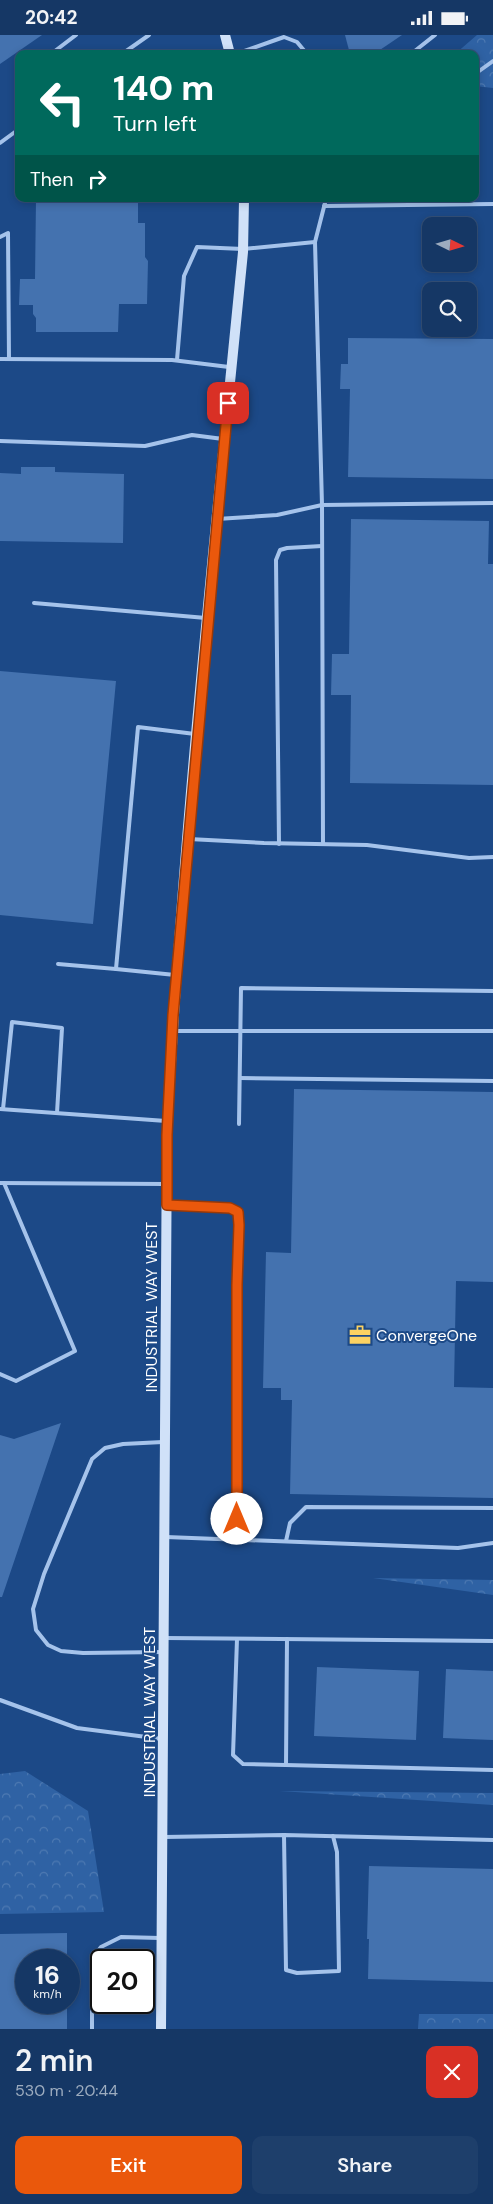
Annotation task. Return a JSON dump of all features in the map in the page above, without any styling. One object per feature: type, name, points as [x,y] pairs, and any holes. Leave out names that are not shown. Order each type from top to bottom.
[{"type":"street","points":[[226,35],[229,50]]},
{"type":"street","name":"INDUSTRIAL WAY WEST","points":[[161,2029],[164,1837],[167,1183],[172,1031],[197,734],[232,367],[242,249],[244,202]]},
{"type":"lane","points":[[56,50],[76,35]]},
{"type":"lane","points":[[127,50],[148,35]]},
{"type":"lane","points":[[416,50],[436,35]]},
{"type":"lane","points":[[247,50],[284,37],[296,42],[303,50]]},
{"type":"lane","points":[[479,71],[493,61]]},
{"type":"lane","points":[[0,143],[15,132]]},
{"type":"lane","points":[[322,845],[322,505],[315,242],[325,202]]},
{"type":"lane","points":[[324,206],[493,204]]},
{"type":"lane","points":[[0,237],[8,233],[8,359]]},
{"type":"lane","points":[[177,360],[184,275],[197,247],[242,249],[315,242]]},
{"type":"lane","points":[[0,359],[177,360],[232,367]]},
{"type":"lane","points":[[0,441],[145,446],[192,435],[225,440]]},
{"type":"lane","points":[[217,519],[277,515],[322,505],[493,503]]},
{"type":"lane","points":[[279,843],[276,560],[280,550],[322,546]]},
{"type":"lane","points":[[34,603],[208,619]]},
{"type":"lane","points":[[116,969],[138,727],[197,734]]},
{"type":"lane","points":[[188,838],[322,845],[366,845],[469,859],[493,857]]},
{"type":"lane","points":[[58,964],[176,975]]},
{"type":"lane","points":[[239,1125],[241,988],[493,991]]},
{"type":"lane","points":[[57,1113],[62,1029],[12,1022],[2,1109],[57,1113],[168,1121]]},
{"type":"lane","points":[[172,1031],[493,1031]]},
{"type":"lane","points":[[240,1078],[493,1081]]},
{"type":"lane","points":[[0,1374],[16,1381],[75,1351],[2,1183],[167,1183]]},
{"type":"lane","points":[[167,1205],[230,1208],[238,1212],[237,1539]]},
{"type":"lane","points":[[164,1653],[83,1653],[61,1651],[48,1645],[36,1629],[33,1609],[44,1573],[92,1459],[105,1448],[123,1444],[165,1442]]},
{"type":"lane","points":[[286,1541],[290,1523],[306,1507],[493,1508]]},
{"type":"lane","points":[[165,1537],[458,1548],[493,1543]]},
{"type":"lane","points":[[164,1639],[493,1641]]},
{"type":"lane","points":[[237,1639],[233,1755],[243,1764],[493,1770]]},
{"type":"lane","points":[[286,1765],[287,1639]]},
{"type":"lane","points":[[0,1699],[77,1728],[164,1740]]},
{"type":"lane","points":[[164,1837],[284,1835],[493,1840]]},
{"type":"lane","points":[[284,1835],[286,1970],[297,1973],[339,1971],[336,1853],[332,1836]]},
{"type":"lane","points":[[92,2029],[92,1968],[94,1956],[101,1947],[121,1937],[163,1938]]},
{"type":"green space","points":[[477,35],[493,35],[493,88],[479,86],[479,50],[460,50]]},
{"type":"green space","points":[[373,1578],[493,1580],[493,1595]]},
{"type":"green space","points":[[25,1771],[88,1811],[104,1912],[0,1914],[0,1774]]},
{"type":"green space","points":[[280,1791],[493,1793],[493,1805]]},
{"type":"green space","points":[[419,2014],[493,2014],[493,2029],[418,2029]]},
{"type":"building","points":[[0,35],[42,35],[20,50],[15,50],[15,54],[0,64]]},
{"type":"building","points":[[345,35],[402,35],[380,50],[349,50]]},
{"type":"building","points":[[36,202],[138,202],[138,223],[145,223],[145,257],[148,261],[147,304],[119,304],[118,332],[36,332],[36,318],[33,314],[33,305],[19,305],[20,279],[35,279]]},
{"type":"building","points":[[348,338],[493,339],[493,479],[348,477],[350,389],[340,389],[341,364],[348,364]]},
{"type":"building","points":[[21,467],[55,467],[55,472],[124,474],[123,543],[0,541],[0,473],[21,474]]},
{"type":"building","points":[[351,519],[489,521],[488,564],[493,564],[493,785],[350,783],[351,695],[331,695],[332,654],[349,654]]},
{"type":"building","points":[[0,671],[116,681],[93,924],[0,915]]},
{"type":"building","name":"ConvergeOne","points":[[294,1089],[493,1092],[493,1282],[456,1281],[454,1387],[493,1388],[493,1498],[290,1494],[292,1400],[281,1400],[281,1388],[263,1388],[266,1252],[291,1253]]},
{"type":"building","points":[[61,1423],[2,1597],[0,1597],[0,1435],[14,1439]]},
{"type":"building","points":[[317,1667],[419,1671],[416,1740],[314,1736]]},
{"type":"building","points":[[446,1669],[493,1671],[493,1740],[443,1738]]},
{"type":"building","points":[[369,1866],[493,1869],[493,1982],[368,1979]]},
{"type":"building","points":[[67,1933],[67,1949],[15,1949],[15,2014],[67,2014],[67,2029],[0,2029],[0,1934]]},
{"type":"place","name":"ConvergeOne","points":[[360,1335]]},
{"type":"route","points":[[228,403],[173,1015],[167,1135],[167,1205],[230,1208],[238,1212],[237,1519]]}]
